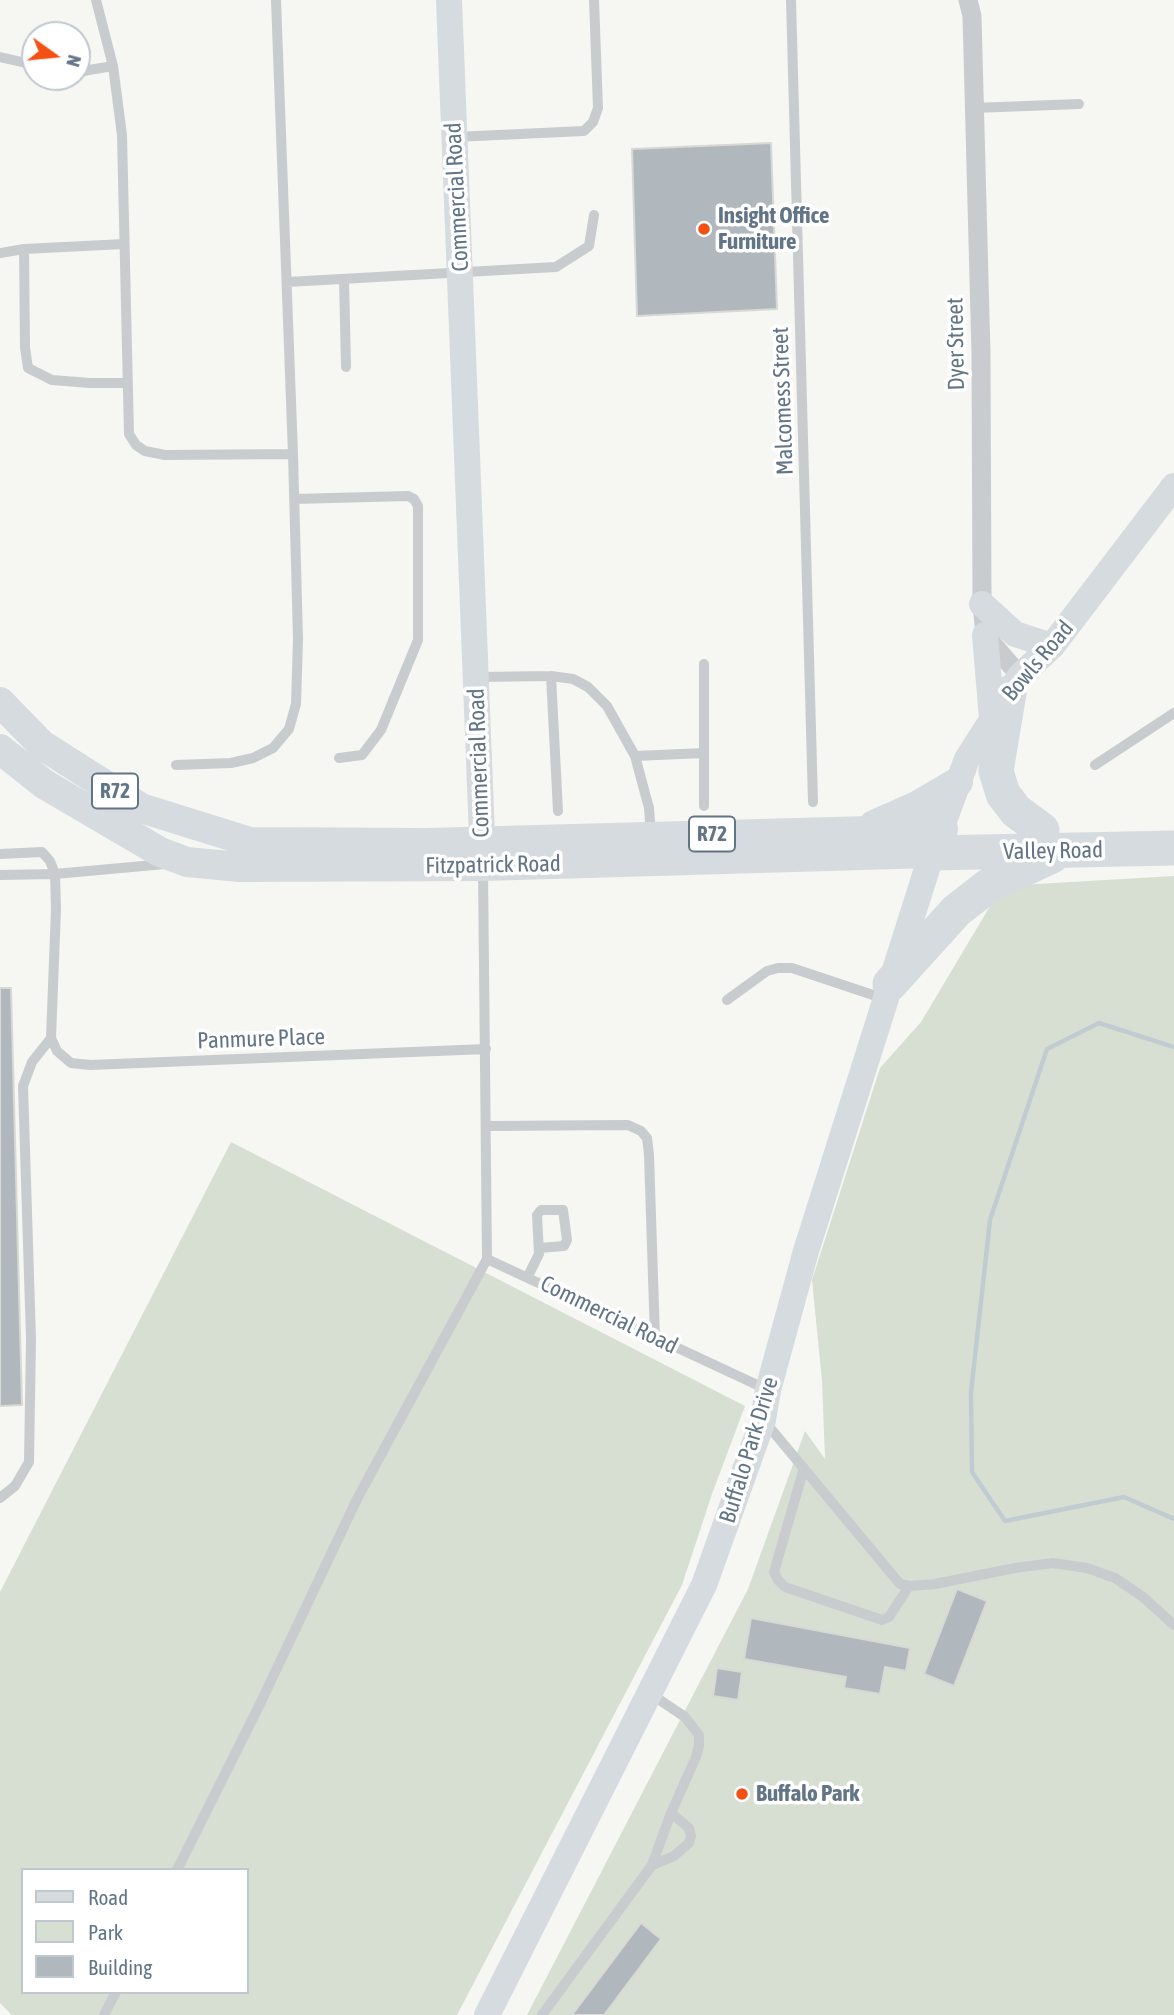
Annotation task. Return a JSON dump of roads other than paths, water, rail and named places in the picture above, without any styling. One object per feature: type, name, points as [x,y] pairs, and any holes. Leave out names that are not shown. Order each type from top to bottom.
[{"type":"highway","points":[[888,992],[956,911],[1053,840],[1016,811],[1003,794],[996,771],[1007,696]]},
{"type":"highway","name":"Valley Road","points":[[1053,840],[1174,827]]},
{"type":"highway","name":"Valley Road","points":[[937,841],[1053,840],[1174,848]]},
{"type":"main road","name":"Fitzpatrick Road","points":[[0,702],[42,745],[141,808],[250,842],[426,843],[482,854],[652,836],[864,829],[937,841]]},
{"type":"main road","name":"R72","points":[[0,749],[44,784],[160,852],[187,862]]},
{"type":"main road","points":[[864,829],[917,806],[958,782]]},
{"type":"main road","name":"Fitzpatrick Road","points":[[187,862],[240,867],[482,854],[937,841]]},
{"type":"street","name":"Commercial Road","points":[[449,0],[462,272],[482,854]]},
{"type":"street","name":"Dyer Street","points":[[968,0],[972,16],[981,354],[982,604],[985,635]]},
{"type":"street","name":"Bowls Road","points":[[937,841],[967,760],[1007,696],[1052,646],[1174,486]]},
{"type":"street","points":[[982,604],[1015,634],[1052,646]]},
{"type":"street","points":[[985,635],[1007,696]]},
{"type":"street","points":[[985,635],[1007,696]]},
{"type":"street","name":"Buffalo Park Drive","points":[[487,2015],[704,1585],[763,1420],[768,1390],[806,1251],[937,841]]},
{"type":"lane","points":[[96,0],[113,66],[122,135],[129,434],[135,445],[145,452],[165,455],[293,454]]},
{"type":"lane","points":[[176,765],[232,763],[253,758],[273,748],[289,729],[296,704],[298,639],[295,499],[275,0]]},
{"type":"lane","points":[[454,137],[584,131],[593,122],[598,108],[594,0]]},
{"type":"lane","name":"Malcomess Street","points":[[791,0],[813,802]]},
{"type":"lane","points":[[0,57],[21,62]]},
{"type":"lane","points":[[91,70],[113,66]]},
{"type":"lane","points":[[974,108],[1079,104]]},
{"type":"lane","points":[[287,282],[556,267],[589,246],[594,215]]},
{"type":"lane","points":[[0,253],[24,249],[124,244]]},
{"type":"lane","points":[[24,249],[25,348],[28,368],[52,380],[127,383]]},
{"type":"lane","points":[[344,279],[346,367]]},
{"type":"lane","points":[[295,499],[400,495],[414,499],[418,506],[418,640],[381,730],[362,755],[340,758]]},
{"type":"lane","points":[[704,664],[705,806]]},
{"type":"lane","points":[[476,677],[551,676],[573,679],[588,687],[607,706],[635,756],[649,808],[652,836]]},
{"type":"lane","points":[[551,676],[558,811]]},
{"type":"lane","points":[[1095,765],[1174,713]]},
{"type":"lane","points":[[635,756],[704,753]]},
{"type":"lane","points":[[0,854],[42,852],[50,861],[55,874],[56,909],[51,1038],[32,1062],[23,1086],[31,1339],[29,1462],[15,1486],[0,1498]]},
{"type":"lane","name":"Commercial Road","points":[[482,854],[487,1259],[768,1390]]},
{"type":"lane","name":"Fitzpatrick Road","points":[[0,875],[55,874],[187,862]]},
{"type":"lane","points":[[727,1000],[767,971],[778,968],[792,968],[888,992]]},
{"type":"lane","name":"Panmure Place","points":[[51,1038],[57,1051],[71,1063],[90,1065],[486,1049]]},
{"type":"lane","points":[[486,1126],[628,1125],[641,1131],[646,1138],[649,1155],[655,1338]]},
{"type":"lane","points":[[528,1276],[538,1258],[539,1212],[563,1210],[566,1243],[561,1248],[539,1248]]},
{"type":"lane","points":[[178,1868],[358,1499],[487,1259]]},
{"type":"lane","points":[[763,1420],[888,1573],[900,1584],[935,1584],[1053,1563],[1087,1568],[1115,1578],[1143,1597],[1174,1625]]},
{"type":"lane","points":[[804,1468],[774,1572],[778,1580],[785,1587],[881,1620],[888,1617],[909,1586]]},
{"type":"lane","points":[[542,2015],[652,1865],[696,1757],[699,1735],[685,1717],[650,1694]]},
{"type":"lane","points":[[652,1865],[674,1856],[690,1843],[689,1829],[671,1813]]},
{"type":"lane","points":[[104,2015],[115,1994]]},
{"type":"waterway","points":[[1174,1047],[1099,1023],[1047,1049],[990,1220],[971,1392],[972,1472],[1005,1521],[1124,1497],[1174,1519]]},
{"type":"place","name":"Insight Office Furniture","points":[[704,229]]},
{"type":"place","name":"Buffalo Park","points":[[742,1794]]}]
